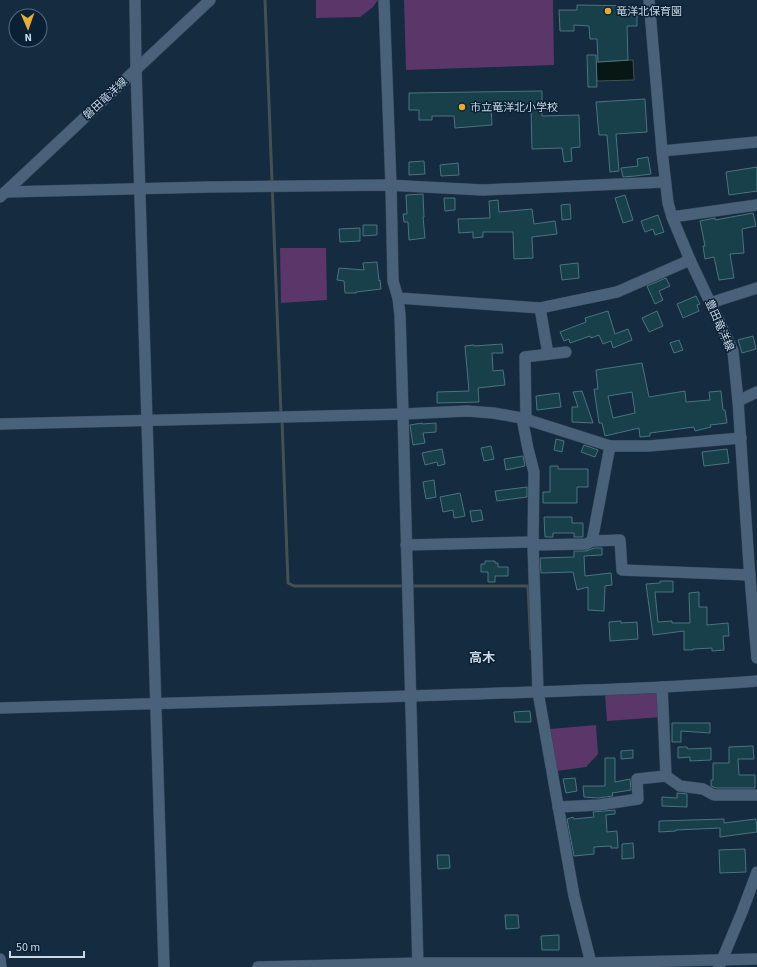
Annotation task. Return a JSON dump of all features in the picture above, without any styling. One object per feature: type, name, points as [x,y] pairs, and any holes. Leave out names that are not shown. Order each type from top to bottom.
[{"type":"street","points":[[135,0],[164,967]]},
{"type":"street","name":"磐田竜洋線","points":[[3,195],[136,68],[210,0]]},
{"type":"street","points":[[384,0],[393,281],[398,298],[400,315],[418,965]]},
{"type":"street","name":"豊田竜洋線","points":[[649,0],[668,203],[672,217],[690,260],[732,351],[738,401],[752,568],[757,658]]},
{"type":"street","points":[[662,151],[757,142]]},
{"type":"street","points":[[3,195],[141,189],[391,185],[483,190],[665,182]]},
{"type":"street","points":[[672,217],[757,205]]},
{"type":"street","points":[[398,298],[540,308],[617,292],[690,260]]},
{"type":"street","points":[[710,303],[757,288]]},
{"type":"street","points":[[540,308],[548,354]]},
{"type":"street","points":[[566,352],[525,357],[524,419],[528,449],[534,472],[533,544],[538,692],[574,896],[592,965]]},
{"type":"street","points":[[738,401],[757,392]]},
{"type":"street","points":[[0,424],[467,411],[493,413],[524,419],[610,446],[649,446],[741,438]]},
{"type":"street","points":[[592,541],[610,446]]},
{"type":"street","points":[[406,545],[586,544],[592,541],[620,540],[622,570],[752,568]]},
{"type":"street","points":[[0,708],[156,705],[538,692],[690,686],[757,681]]},
{"type":"street","points":[[662,687],[666,776]]},
{"type":"street","points":[[558,807],[599,805],[638,799],[638,779],[666,776],[680,786],[703,789],[714,795],[757,795]]},
{"type":"street","points":[[721,963],[757,872]]},
{"type":"street","points":[[258,967],[721,963],[757,958]]},
{"type":"street","points":[[0,959],[1,967]]},
{"type":"shaded area","points":[[316,0],[378,0],[373,7],[360,17],[316,18]]},
{"type":"shaded area","points":[[404,0],[553,0],[554,65],[406,70]]},
{"type":"shaded area","points":[[633,60],[634,80],[597,81],[596,62]]},
{"type":"shaded area","points":[[280,248],[326,248],[327,300],[281,303]]},
{"type":"shaded area","points":[[662,691],[663,717],[607,721],[605,695]]},
{"type":"shaded area","points":[[596,725],[598,754],[586,767],[557,771],[550,729]]},
{"type":"building","points":[[577,5],[637,6],[637,26],[627,26],[628,60],[598,62],[597,39],[590,39],[589,26],[574,25],[574,31],[560,31],[559,10],[577,10]]},
{"type":"building","points":[[587,55],[596,55],[597,87],[588,87]]},
{"type":"building","points":[[542,91],[542,116],[579,115],[580,147],[571,148],[572,161],[564,162],[562,148],[532,149],[531,106],[491,106],[492,125],[455,128],[454,116],[432,116],[432,120],[419,120],[419,110],[409,110],[409,93]]},
{"type":"building","points":[[645,99],[647,132],[616,134],[619,171],[610,172],[607,135],[599,135],[596,102]]},
{"type":"building","points":[[648,157],[651,174],[623,177],[621,168],[638,166],[637,159]]},
{"type":"building","points":[[424,161],[425,174],[409,175],[409,162]]},
{"type":"building","points":[[458,163],[459,175],[441,176],[440,165]]},
{"type":"building","points":[[757,167],[757,191],[729,195],[726,172]]},
{"type":"building","points":[[423,194],[425,238],[409,240],[408,222],[404,222],[403,214],[407,214],[406,195]]},
{"type":"building","points":[[625,195],[633,220],[623,223],[615,198]]},
{"type":"building","points":[[444,198],[455,198],[455,210],[445,211]]},
{"type":"building","points":[[498,200],[499,212],[532,209],[534,224],[555,221],[557,234],[532,237],[533,258],[514,259],[513,232],[483,232],[483,237],[473,238],[473,232],[459,233],[458,219],[490,218],[489,201]]},
{"type":"building","points":[[570,204],[571,219],[562,220],[561,205]]},
{"type":"building","points":[[753,213],[756,226],[742,229],[744,253],[730,254],[734,278],[719,280],[714,257],[705,259],[703,246],[705,246],[700,221],[715,218],[715,220]]},
{"type":"building","points":[[658,215],[664,232],[655,235],[653,229],[645,232],[641,221]]},
{"type":"building","points":[[363,225],[377,225],[377,235],[363,236]]},
{"type":"building","points":[[360,228],[360,241],[340,242],[339,229]]},
{"type":"building","points":[[377,262],[381,289],[356,293],[345,293],[344,281],[337,280],[339,268],[364,270],[363,263]]},
{"type":"building","points":[[578,263],[579,278],[562,280],[560,265]]},
{"type":"building","points":[[666,278],[670,286],[659,291],[663,300],[655,304],[647,286]]},
{"type":"building","points":[[696,296],[700,304],[697,305],[699,311],[683,318],[677,304]]},
{"type":"building","points":[[608,311],[615,334],[628,329],[632,340],[613,348],[611,341],[603,344],[599,335],[591,338],[590,336],[570,343],[569,339],[564,341],[560,332],[586,322],[585,318]]},
{"type":"building","points":[[657,311],[663,326],[649,332],[642,318]]},
{"type":"building","points":[[753,336],[756,349],[742,353],[738,340]]},
{"type":"building","points":[[679,340],[683,350],[674,353],[670,343]]},
{"type":"building","points":[[502,344],[503,353],[492,353],[493,371],[503,370],[505,385],[478,388],[479,402],[437,403],[437,392],[469,391],[465,346]]},
{"type":"building","points":[[642,363],[649,397],[685,391],[686,402],[710,400],[709,392],[721,391],[723,410],[725,410],[727,423],[710,425],[711,427],[695,431],[694,427],[650,433],[650,436],[640,437],[639,428],[605,436],[602,423],[599,423],[594,389],[598,389],[596,370]],"holes":[[[632,392],[635,413],[613,418],[608,396]]]},
{"type":"building","points":[[582,391],[593,423],[572,422],[572,407],[578,407],[573,392]]},
{"type":"building","points":[[559,393],[561,407],[537,410],[536,396]]},
{"type":"building","points":[[436,423],[436,432],[423,433],[425,443],[413,445],[410,425]]},
{"type":"building","points":[[556,439],[564,441],[562,452],[554,450]]},
{"type":"building","points":[[584,445],[598,450],[595,457],[581,452]]},
{"type":"building","points":[[491,446],[494,459],[484,461],[481,448]]},
{"type":"building","points":[[442,449],[445,464],[438,466],[437,462],[425,465],[422,453]]},
{"type":"building","points":[[727,449],[729,463],[704,466],[702,452]]},
{"type":"building","points":[[523,456],[525,466],[506,470],[504,459]]},
{"type":"building","points":[[550,466],[558,466],[558,469],[588,469],[588,487],[577,487],[577,503],[543,503],[543,492],[550,492]]},
{"type":"building","points":[[434,480],[436,497],[426,499],[423,482]]},
{"type":"building","points":[[527,487],[527,497],[497,501],[495,491]]},
{"type":"building","points":[[460,493],[465,516],[454,518],[453,510],[443,512],[440,497]]},
{"type":"building","points":[[481,510],[483,520],[472,522],[470,511]]},
{"type":"building","points":[[544,517],[572,517],[572,523],[583,523],[583,537],[574,537],[574,533],[553,533],[553,537],[545,537]]},
{"type":"building","points":[[594,548],[602,548],[602,555],[584,556],[585,576],[611,573],[612,585],[605,586],[604,611],[588,610],[588,587],[577,590],[573,572],[541,573],[540,558],[574,557],[574,551],[586,551]]},
{"type":"building","points":[[485,561],[495,561],[495,563],[498,563],[498,567],[508,567],[508,576],[495,576],[495,582],[488,582],[488,572],[481,572],[481,564],[485,564]]},
{"type":"building","points":[[660,581],[673,581],[673,592],[655,592],[658,622],[672,621],[672,623],[690,623],[689,593],[699,592],[699,607],[707,607],[707,625],[728,623],[729,636],[723,636],[724,650],[712,651],[712,648],[684,650],[684,631],[653,635],[646,584],[660,583]]},
{"type":"building","points":[[621,621],[621,623],[637,622],[638,639],[610,641],[609,622]]},
{"type":"building","points":[[530,711],[531,722],[515,722],[514,712]]},
{"type":"building","points":[[672,723],[710,723],[710,733],[681,731],[681,742],[672,742]]},
{"type":"building","points":[[753,746],[754,759],[738,759],[739,775],[755,775],[755,788],[716,788],[711,786],[711,780],[713,780],[713,763],[729,763],[729,747]]},
{"type":"building","points":[[678,747],[687,747],[688,749],[711,748],[711,760],[690,761],[690,757],[678,758]]},
{"type":"building","points":[[633,750],[633,758],[621,759],[621,751]]},
{"type":"building","points":[[605,758],[615,758],[615,782],[630,779],[631,790],[612,793],[613,796],[598,798],[584,797],[583,786],[605,786]]},
{"type":"building","points":[[575,778],[577,791],[566,793],[563,779]]},
{"type":"building","points":[[677,793],[687,794],[687,807],[662,806],[662,797],[677,798]]},
{"type":"building","points":[[615,810],[615,814],[606,815],[607,832],[617,831],[618,848],[611,848],[611,846],[594,847],[594,854],[574,856],[567,819],[573,817],[574,819],[594,817],[593,812]]},
{"type":"building","points":[[724,819],[724,823],[756,819],[757,832],[720,837],[720,828],[659,832],[659,821]]},
{"type":"building","points":[[633,843],[634,858],[622,859],[622,844]]},
{"type":"building","points":[[745,849],[746,872],[720,873],[719,850]]},
{"type":"building","points":[[437,855],[449,855],[450,868],[438,869]]},
{"type":"building","points":[[505,915],[518,915],[519,928],[506,929]]},
{"type":"building","points":[[559,935],[559,950],[542,950],[541,936]]},
{"type":"waterway","points":[[265,0],[281,414]]},
{"type":"waterway","points":[[282,420],[288,583],[294,586],[405,586]]},
{"type":"waterway","points":[[411,586],[528,586],[531,649]]},
{"type":"place","name":"竜洋北保育園","points":[[608,11]]},
{"type":"place","name":"市立竜洋北小学校","points":[[462,107]]},
{"type":"district","name":"高木","points":[[482,657]]}]
